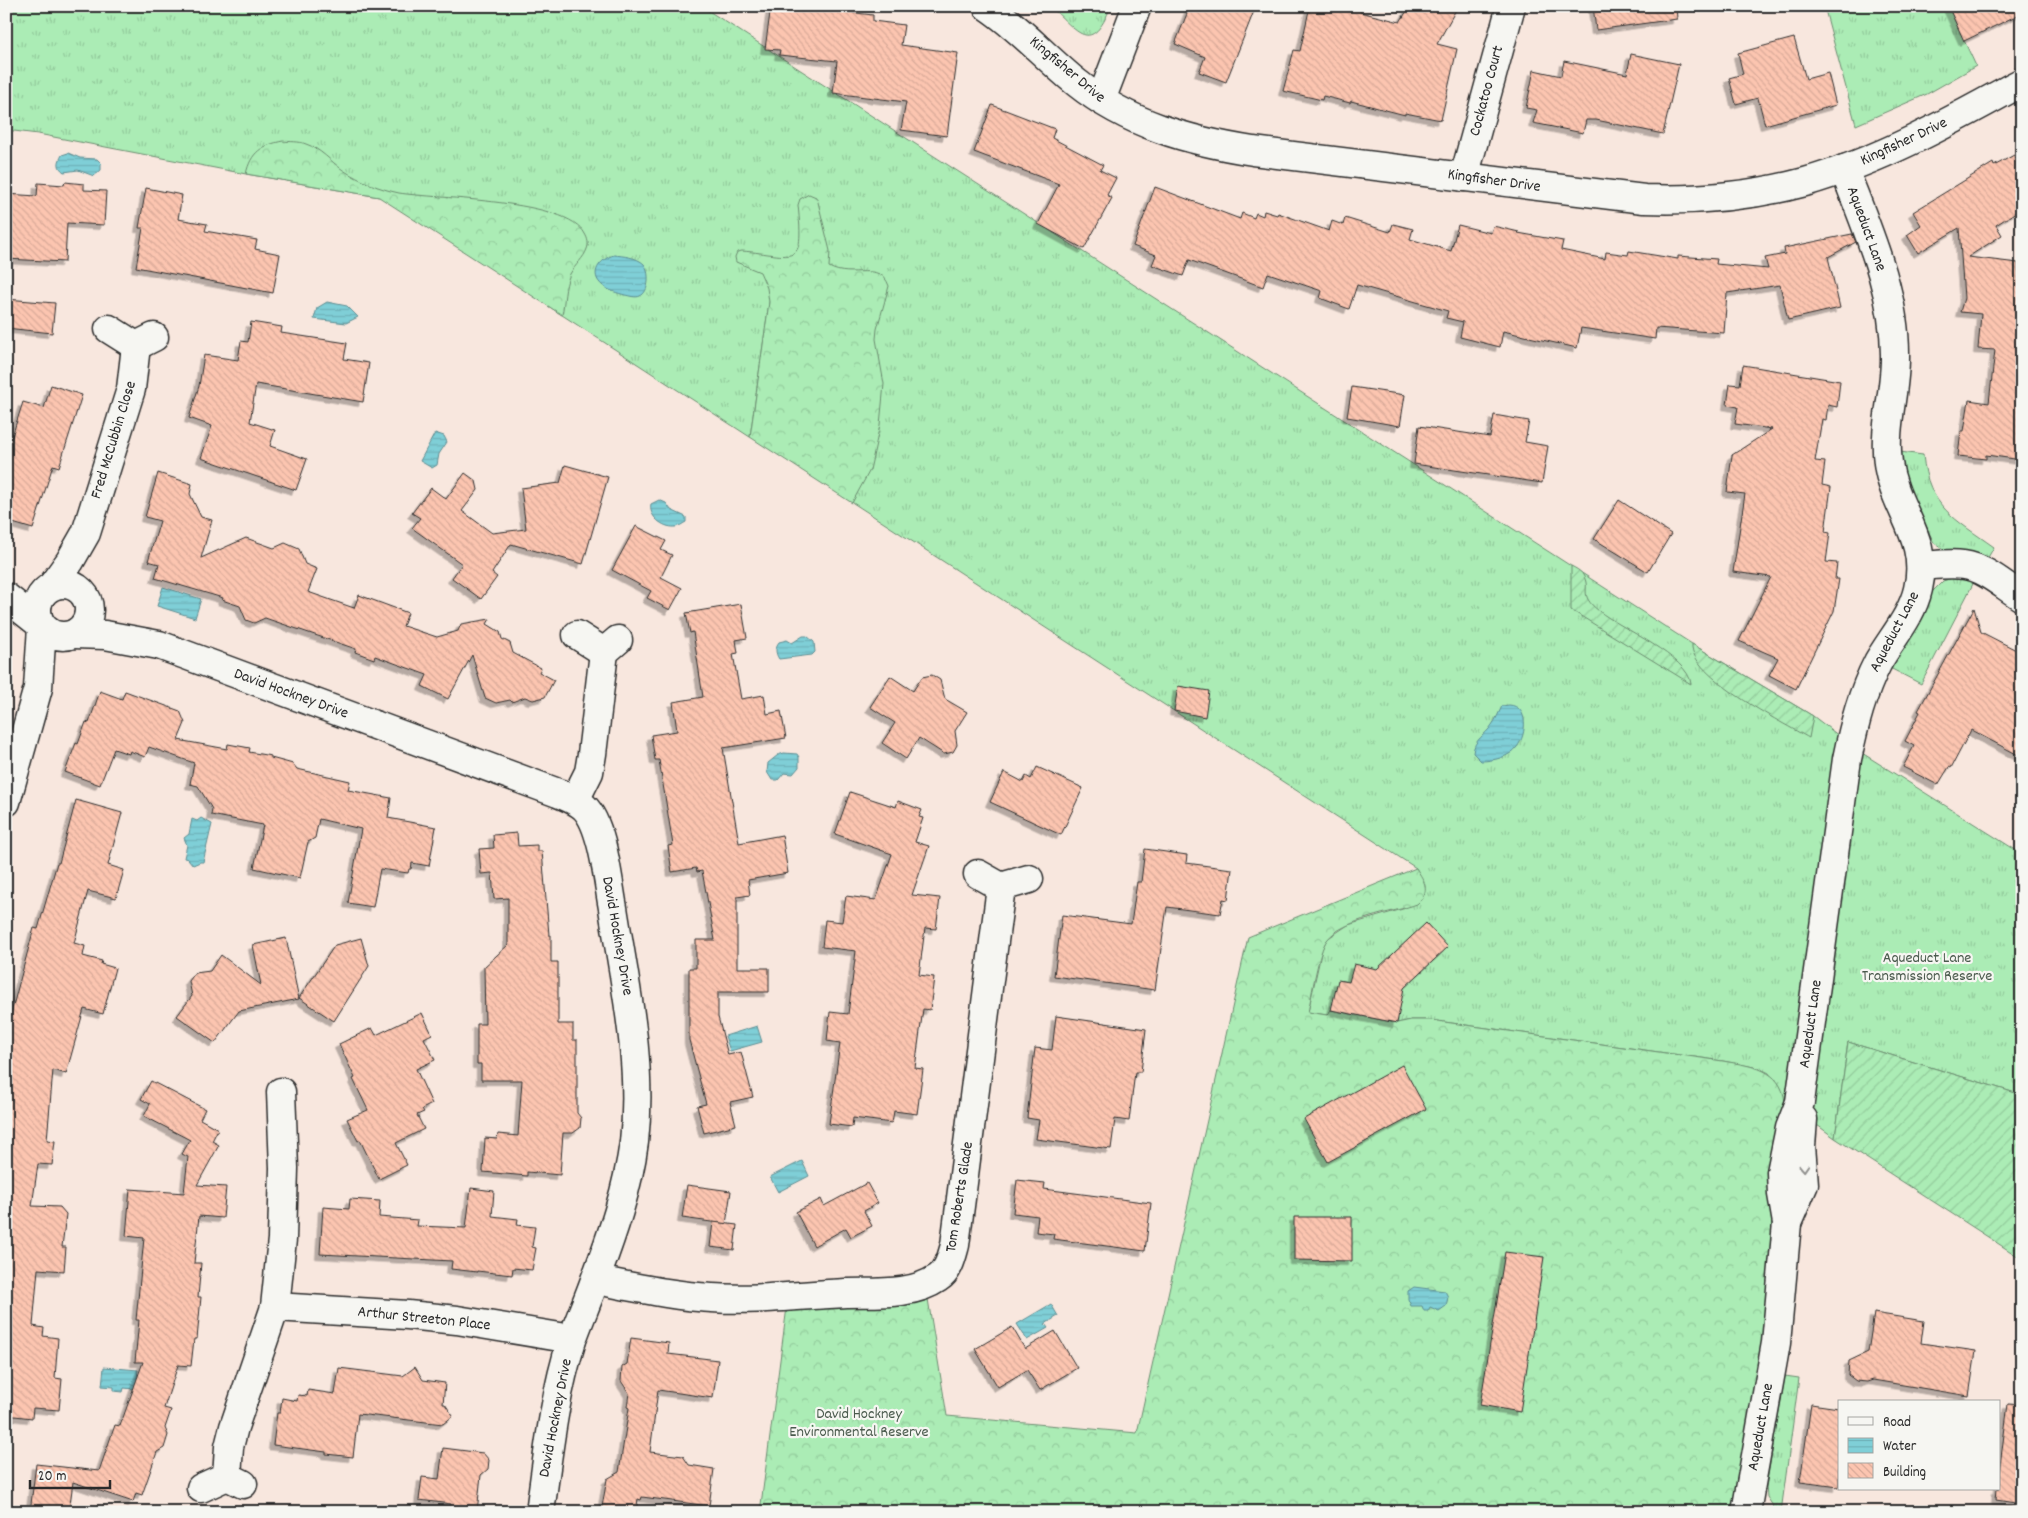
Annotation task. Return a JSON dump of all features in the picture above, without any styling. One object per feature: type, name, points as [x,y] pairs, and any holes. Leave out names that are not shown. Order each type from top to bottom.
[{"type":"street","name":"Kingfisher Drive","points":[[987,6],[1018,29],[1075,81],[1101,100],[1168,132],[1213,144],[1620,198],[1680,200],[1735,195],[1804,182],[1844,169],[1922,136],[2022,82]]},
{"type":"street","points":[[1101,100],[1137,6]]},
{"type":"street","name":"Cockatoo Court","points":[[1464,177],[1511,6]]},
{"type":"street","name":"Aqueduct Lane","points":[[1746,1512],[1776,1344],[1787,1223],[1782,1194],[1781,1172],[1790,1128],[1800,1102],[1847,759],[1866,686],[1912,606],[1918,591],[1921,566],[1918,542],[1896,497],[1888,462],[1888,424],[1893,394],[1895,356],[1890,303],[1886,286],[1844,169]]},
{"type":"street","name":"Fred McCubbin Close","points":[[50,588],[70,561],[86,533],[145,341],[109,329]]},
{"type":"street","name":"Fred McCubbin Close","points":[[86,533],[86,598]]},
{"type":"street","points":[[1921,566],[1963,565],[1972,567],[2022,597]]},
{"type":"street","points":[[6,584],[50,588],[67,584],[74,586],[86,598],[89,611],[86,622],[71,635],[38,688]]},
{"type":"street","points":[[6,802],[38,688],[41,626],[37,617],[38,602],[50,588]]},
{"type":"street","points":[[6,597],[56,636],[71,635]]},
{"type":"street","name":"David Hockney Drive","points":[[86,598],[110,617],[159,645],[576,800],[593,818],[598,831],[626,988],[635,1062],[636,1115],[622,1202],[562,1372],[554,1413],[540,1512]]},
{"type":"street","name":"David Hockney Drive","points":[[71,635],[106,635],[159,645]]},
{"type":"street","points":[[576,635],[611,646],[589,772],[576,800]]},
{"type":"street","name":"Tom Roberts Glade","points":[[596,1280],[676,1295],[713,1298],[755,1298],[900,1291],[925,1286],[941,1277],[949,1265],[955,1245],[990,881],[1029,879]]},
{"type":"street","points":[[201,1488],[235,1480],[229,1447],[275,1307],[282,1239],[284,1168],[281,1092]]},
{"type":"street","name":"Arthur Streeton Place","points":[[275,1307],[457,1320],[572,1340]]},
{"type":"green space","points":[[6,6],[701,6],[1692,644],[1813,716],[1839,736],[1785,1102],[1769,1073],[1759,1068],[1723,1061],[1430,1020],[1411,1020],[1397,1023],[1332,1010],[1327,1015],[1308,1012],[1322,949],[1327,939],[1348,925],[1406,908],[1425,887],[1416,868],[850,501],[774,267],[750,437],[542,302],[553,227],[246,174],[38,134],[6,130]]},
{"type":"green space","points":[[1050,6],[1111,6],[1097,31],[1090,35],[1076,31]]},
{"type":"green space","points":[[1824,6],[1948,6],[1976,66],[1927,94],[1856,125]]},
{"type":"green space","points":[[283,141],[300,142],[311,146],[350,174],[370,184],[399,193],[470,199],[529,207],[574,222],[585,234],[588,245],[584,255],[568,279],[562,315],[379,197],[246,174],[251,160],[258,151],[263,147]]},
{"type":"green space","points":[[809,194],[816,197],[818,202],[830,251],[829,267],[847,272],[872,272],[879,274],[885,278],[889,286],[876,339],[884,384],[880,425],[870,470],[852,503],[750,437],[769,302],[767,288],[760,272],[736,262],[735,257],[737,252],[742,251],[784,256],[792,254],[797,250],[800,241],[798,205],[800,199]]},
{"type":"green space","points":[[1900,452],[1923,455],[1926,473],[1937,500],[1956,519],[1994,547],[1986,561],[1948,552],[1934,543],[1905,481]]},
{"type":"green space","points":[[1571,566],[1583,575],[1588,600],[1592,605],[1609,618],[1667,654],[1687,674],[1691,684],[1571,610]]},
{"type":"green space","points":[[1955,577],[1975,580],[1921,684],[1890,668],[1932,592],[1943,581]]},
{"type":"green space","points":[[1692,644],[1813,716],[1809,738],[1760,710],[1721,684],[1705,670],[1695,657]]},
{"type":"green space","name":"Aqueduct Lane Transmission Reserve","points":[[1862,753],[2022,854],[2022,1095],[1848,1042],[1835,1138],[1810,1120]]},
{"type":"green space","name":"David Hockney Environmental Reserve","points":[[1416,868],[1425,886],[1424,895],[1417,904],[1356,922],[1334,933],[1327,940],[1318,964],[1308,1012],[1327,1015],[1331,1010],[1397,1023],[1411,1020],[1430,1020],[1723,1061],[1754,1067],[1771,1075],[1778,1082],[1785,1102],[1768,1313],[1733,1512],[760,1512],[787,1307],[928,1299],[947,1416],[1137,1433],[1248,937]]},
{"type":"green space","points":[[1848,1042],[2022,1095],[2022,1259],[1835,1138]]},
{"type":"green space","points":[[1785,1376],[1799,1378],[1781,1512],[1777,1512],[1767,1497],[1766,1487]]},
{"type":"water","points":[[68,153],[80,158],[97,159],[101,163],[101,170],[94,176],[78,170],[64,172],[59,166],[59,162],[62,155]]},
{"type":"water","points":[[614,255],[634,258],[644,264],[648,281],[643,294],[633,297],[614,292],[603,286],[596,277],[600,263]]},
{"type":"water","points":[[327,302],[347,306],[358,317],[346,323],[314,319],[317,308]]},
{"type":"water","points":[[435,433],[444,436],[447,442],[439,454],[437,465],[432,468],[420,461]]},
{"type":"water","points":[[659,500],[666,503],[671,510],[686,517],[686,522],[670,527],[657,520],[652,513],[651,504]]},
{"type":"water","points":[[163,587],[201,599],[195,618],[157,606]]},
{"type":"water","points":[[803,636],[807,636],[814,642],[815,652],[812,655],[779,659],[776,650],[779,642],[787,640],[792,643]]},
{"type":"water","points":[[1509,705],[1520,710],[1523,715],[1524,728],[1520,742],[1506,756],[1481,761],[1473,753],[1475,744],[1492,725],[1502,706]]},
{"type":"water","points":[[784,753],[797,754],[799,757],[799,767],[793,774],[784,773],[778,780],[772,780],[767,772],[768,763]]},
{"type":"water","points":[[201,818],[212,824],[203,862],[193,865],[188,859],[184,858],[187,845],[184,838],[189,834],[192,819],[197,821]]},
{"type":"water","points":[[757,1026],[762,1042],[730,1051],[725,1036]]},
{"type":"water","points":[[802,1161],[809,1176],[778,1192],[770,1177]]},
{"type":"water","points":[[1414,1287],[1445,1291],[1448,1297],[1446,1306],[1439,1311],[1430,1307],[1428,1311],[1424,1311],[1422,1306],[1411,1306],[1408,1299],[1408,1291]]},
{"type":"water","points":[[1051,1304],[1058,1316],[1045,1324],[1048,1328],[1027,1340],[1017,1324]]},
{"type":"water","points":[[104,1367],[138,1370],[136,1387],[134,1389],[124,1388],[123,1392],[114,1391],[114,1387],[102,1386]]},
{"type":"building","points":[[771,6],[822,6],[822,9],[873,15],[873,21],[904,25],[901,45],[958,53],[947,136],[901,130],[906,102],[833,93],[837,61],[779,55],[780,50],[765,49]]},
{"type":"building","points":[[1190,6],[1256,6],[1226,82],[1199,72],[1205,57],[1175,44]]},
{"type":"building","points":[[1310,6],[1361,6],[1360,12],[1400,22],[1410,6],[1458,6],[1437,44],[1457,49],[1441,120],[1405,113],[1405,115],[1351,101],[1350,103],[1323,96],[1322,100],[1283,91],[1294,50],[1300,51]]},
{"type":"building","points":[[1593,6],[1676,6],[1677,19],[1596,30]]},
{"type":"building","points":[[1948,6],[2022,6],[2022,13],[1964,41]]},
{"type":"building","points":[[1794,38],[1806,79],[1828,73],[1836,105],[1765,125],[1758,98],[1736,104],[1729,78],[1743,74],[1738,53]]},
{"type":"building","points":[[1631,54],[1679,64],[1663,134],[1596,120],[1586,120],[1583,133],[1533,123],[1537,110],[1526,108],[1534,70],[1561,76],[1564,61],[1627,74]]},
{"type":"building","points":[[992,105],[1055,129],[1052,138],[1103,165],[1100,170],[1116,178],[1107,195],[1112,198],[1084,249],[1038,224],[1059,184],[974,152]]},
{"type":"building","points":[[2014,155],[2022,168],[2022,208],[1996,225],[2002,235],[1968,257],[2018,263],[2019,288],[2022,288],[2022,460],[1986,455],[1986,459],[1958,456],[1961,431],[1964,431],[1969,400],[1989,403],[1995,350],[1978,349],[1981,314],[1960,312],[1964,298],[1959,228],[1918,253],[1907,235],[1921,225],[1913,212],[1993,163],[1994,166]]},
{"type":"building","points":[[65,182],[84,184],[84,190],[106,191],[104,225],[67,223],[65,262],[6,259],[6,194],[37,196],[38,183],[64,185]]},
{"type":"building","points":[[1155,187],[1240,219],[1242,213],[1254,218],[1256,213],[1263,216],[1264,211],[1277,215],[1278,213],[1329,231],[1332,221],[1343,225],[1345,218],[1390,232],[1393,224],[1413,229],[1410,239],[1451,251],[1458,225],[1491,233],[1493,226],[1518,233],[1563,241],[1561,250],[1605,259],[1606,252],[1628,255],[1629,251],[1678,259],[1678,256],[1717,259],[1716,264],[1768,269],[1765,258],[1785,254],[1784,248],[1852,234],[1856,242],[1828,257],[1840,308],[1788,320],[1780,285],[1727,293],[1724,333],[1656,328],[1655,339],[1581,328],[1577,348],[1503,331],[1500,347],[1460,337],[1463,322],[1446,318],[1448,311],[1357,285],[1349,309],[1320,298],[1322,291],[1268,273],[1263,287],[1189,260],[1183,276],[1152,265],[1156,255],[1133,246]]},
{"type":"building","points":[[146,188],[182,195],[178,219],[207,224],[205,231],[257,240],[255,249],[280,254],[273,293],[136,267],[143,228],[139,228]]},
{"type":"building","points":[[6,299],[55,303],[52,333],[6,328]]},
{"type":"building","points":[[251,322],[282,327],[281,333],[347,343],[344,359],[369,363],[363,402],[256,384],[250,422],[275,430],[270,446],[307,459],[296,490],[201,458],[212,426],[189,418],[199,386],[204,355],[238,360],[241,341],[248,342]]},
{"type":"building","points":[[1743,365],[1840,381],[1837,407],[1828,405],[1826,420],[1822,419],[1815,461],[1825,462],[1822,485],[1831,487],[1825,532],[1830,533],[1826,562],[1837,563],[1835,579],[1839,579],[1834,611],[1796,689],[1769,675],[1778,658],[1739,641],[1771,577],[1733,572],[1745,494],[1727,492],[1732,455],[1772,429],[1735,424],[1738,407],[1727,405],[1730,384],[1740,385]]},
{"type":"building","points":[[51,385],[82,395],[59,467],[53,465],[33,529],[6,521],[6,455],[23,402],[44,408]]},
{"type":"building","points":[[1352,387],[1405,395],[1400,426],[1347,417]]},
{"type":"building","points":[[1494,415],[1529,421],[1525,442],[1548,446],[1542,483],[1414,464],[1419,426],[1490,437]]},
{"type":"building","points":[[565,465],[608,477],[583,564],[511,544],[492,573],[497,577],[481,599],[452,578],[462,564],[412,528],[420,518],[412,513],[431,488],[446,499],[465,473],[476,481],[478,490],[462,511],[492,533],[526,529],[521,488],[560,483]]},
{"type":"building","points":[[158,473],[192,484],[190,494],[201,517],[212,520],[201,558],[246,538],[274,548],[285,543],[299,549],[305,564],[317,569],[308,592],[354,608],[359,595],[408,613],[403,626],[437,637],[458,631],[461,624],[490,619],[487,624],[500,632],[502,639],[510,643],[513,653],[541,668],[539,672],[554,680],[545,697],[533,700],[525,697],[512,702],[510,700],[496,703],[485,698],[472,655],[448,699],[422,686],[427,675],[375,656],[374,659],[355,652],[356,649],[265,618],[254,623],[246,620],[240,606],[222,600],[223,598],[155,578],[159,564],[148,561],[160,521],[145,517]]},
{"type":"building","points":[[1619,500],[1671,534],[1648,572],[1594,539]]},
{"type":"building","points":[[636,526],[666,541],[661,550],[672,555],[661,577],[682,588],[670,610],[647,598],[651,591],[612,570]]},
{"type":"building","points":[[741,604],[747,638],[736,640],[738,653],[733,654],[741,699],[764,695],[767,714],[781,711],[786,738],[723,748],[739,843],[782,835],[788,873],[748,880],[750,895],[737,897],[737,968],[769,968],[769,992],[718,992],[718,1017],[728,1055],[741,1052],[753,1097],[730,1102],[736,1125],[704,1133],[697,1106],[706,1104],[689,1040],[689,968],[696,968],[696,940],[715,940],[702,871],[697,872],[696,868],[672,872],[668,846],[673,845],[659,760],[655,760],[651,735],[677,731],[673,702],[703,697],[693,632],[690,633],[686,613]]},
{"type":"building","points":[[1974,608],[1981,632],[2022,653],[2022,757],[1971,730],[1951,768],[1949,767],[1938,785],[1903,767],[1914,746],[1905,741],[1920,712],[1918,711]]},
{"type":"building","points":[[932,675],[940,680],[945,699],[967,712],[955,731],[957,745],[953,752],[944,754],[919,738],[906,759],[882,743],[895,723],[870,707],[890,676],[913,691],[922,677]]},
{"type":"building","points":[[1178,686],[1209,691],[1205,717],[1174,711]]},
{"type":"building","points":[[100,691],[122,699],[125,691],[180,711],[185,723],[178,740],[227,749],[228,744],[250,748],[249,752],[271,756],[271,758],[293,764],[297,769],[350,781],[348,790],[391,798],[388,818],[436,827],[429,866],[412,863],[408,873],[380,869],[373,907],[348,903],[361,829],[319,819],[315,838],[308,842],[300,878],[254,868],[263,825],[211,815],[212,809],[198,786],[190,784],[194,763],[149,747],[145,757],[130,751],[129,754],[114,749],[100,785],[65,772],[86,722],[89,723]]},
{"type":"building","points":[[1037,767],[1083,788],[1061,835],[990,802],[1004,772],[1023,782],[1026,776],[1031,779]]},
{"type":"building","points":[[850,792],[896,807],[898,801],[922,810],[919,817],[923,818],[915,842],[929,846],[912,895],[940,898],[936,929],[925,928],[919,975],[934,977],[930,1010],[923,1009],[915,1068],[923,1069],[917,1114],[894,1111],[892,1123],[853,1118],[852,1127],[829,1124],[840,1043],[827,1041],[830,1012],[848,1014],[856,951],[822,947],[825,920],[842,922],[846,896],[876,900],[892,854],[835,834]]},
{"type":"building","points":[[76,800],[122,813],[108,865],[124,870],[116,898],[88,891],[74,943],[85,946],[83,956],[102,961],[101,964],[115,968],[103,1014],[84,1009],[66,1074],[53,1070],[47,1140],[55,1141],[52,1165],[38,1164],[32,1206],[60,1207],[66,1214],[62,1247],[66,1247],[64,1271],[38,1269],[33,1326],[44,1328],[43,1336],[58,1338],[55,1378],[62,1379],[59,1410],[33,1408],[32,1418],[6,1415],[6,1032],[34,928],[38,929]]},
{"type":"building","points":[[517,833],[518,846],[537,845],[537,851],[542,851],[549,935],[551,935],[551,962],[558,962],[558,1024],[573,1024],[573,1040],[577,1040],[577,1113],[581,1118],[580,1128],[573,1133],[563,1133],[560,1175],[527,1172],[527,1176],[483,1172],[485,1138],[497,1139],[498,1134],[518,1136],[522,1080],[481,1080],[481,1064],[477,1064],[477,1024],[485,1024],[484,967],[508,945],[508,898],[494,899],[492,873],[481,874],[479,849],[494,848],[493,835]]},
{"type":"building","points":[[1145,849],[1187,855],[1186,863],[1232,869],[1228,900],[1223,899],[1220,914],[1167,907],[1155,990],[1054,976],[1062,915],[1131,924],[1137,882],[1141,882]]},
{"type":"building","points":[[1426,923],[1448,947],[1404,988],[1397,1023],[1331,1010],[1338,980],[1349,982],[1354,964],[1377,969]]},
{"type":"building","points":[[286,938],[299,999],[239,1011],[215,1043],[177,1016],[192,996],[189,981],[195,973],[210,971],[221,955],[261,985],[253,945]]},
{"type":"building","points":[[361,938],[369,966],[334,1021],[299,998],[335,945]]},
{"type":"building","points":[[422,1013],[432,1034],[424,1038],[435,1060],[416,1069],[432,1104],[422,1109],[424,1112],[417,1115],[424,1129],[396,1143],[407,1165],[379,1179],[360,1140],[358,1141],[347,1119],[368,1110],[339,1044],[372,1028],[376,1035]]},
{"type":"building","points":[[1056,1016],[1146,1029],[1141,1072],[1135,1072],[1129,1121],[1115,1119],[1111,1149],[1036,1139],[1039,1120],[1027,1118],[1035,1048],[1052,1050]]},
{"type":"building","points":[[1402,1065],[1426,1109],[1328,1162],[1304,1119]]},
{"type":"building","points":[[151,1081],[205,1109],[200,1119],[218,1129],[212,1141],[219,1145],[197,1185],[226,1187],[223,1218],[199,1216],[194,1263],[201,1263],[198,1297],[201,1297],[197,1339],[194,1339],[191,1366],[178,1365],[164,1408],[171,1410],[165,1428],[168,1435],[164,1448],[157,1452],[142,1495],[136,1493],[133,1502],[73,1482],[69,1512],[30,1512],[36,1464],[99,1471],[115,1425],[120,1426],[143,1362],[135,1362],[139,1320],[136,1320],[144,1238],[126,1236],[130,1189],[184,1193],[188,1157],[182,1154],[190,1140],[144,1116],[150,1104],[141,1099]]},
{"type":"building","points":[[1017,1180],[1045,1183],[1044,1189],[1151,1203],[1145,1251],[1053,1239],[1054,1234],[1036,1232],[1038,1216],[1013,1213]]},
{"type":"building","points":[[867,1183],[878,1203],[864,1211],[872,1226],[851,1237],[846,1228],[814,1246],[796,1212],[821,1199],[824,1206]]},
{"type":"building","points":[[687,1185],[731,1191],[726,1224],[682,1218]]},
{"type":"building","points":[[471,1188],[494,1191],[492,1216],[518,1219],[517,1225],[535,1227],[532,1247],[536,1248],[532,1270],[513,1268],[512,1275],[451,1269],[452,1261],[320,1254],[323,1207],[349,1209],[350,1199],[380,1201],[379,1217],[418,1220],[417,1226],[466,1228]]},
{"type":"building","points":[[1294,1217],[1352,1217],[1352,1261],[1294,1260]]},
{"type":"building","points":[[713,1222],[737,1225],[734,1250],[710,1247]]},
{"type":"building","points":[[1505,1252],[1544,1257],[1520,1412],[1480,1405]]},
{"type":"building","points":[[1874,1313],[1924,1321],[1921,1343],[1976,1351],[1969,1396],[1873,1380],[1867,1382],[1856,1381],[1848,1375],[1849,1361],[1868,1352]]},
{"type":"building","points":[[1012,1327],[1025,1349],[1055,1331],[1077,1368],[1040,1390],[1027,1370],[998,1387],[975,1349]]},
{"type":"building","points":[[631,1338],[669,1343],[668,1354],[718,1360],[713,1398],[658,1390],[650,1452],[683,1456],[689,1465],[714,1469],[709,1506],[642,1497],[641,1500],[638,1499],[636,1512],[601,1512],[607,1479],[619,1472],[629,1408],[627,1407],[629,1393],[621,1381],[622,1367],[627,1364]]},
{"type":"building","points":[[415,1367],[423,1380],[445,1383],[443,1404],[445,1404],[453,1416],[443,1424],[358,1414],[353,1457],[273,1445],[277,1413],[280,1413],[282,1398],[297,1401],[298,1395],[307,1396],[308,1390],[335,1394],[339,1368],[403,1376]]},
{"type":"building","points":[[1811,1404],[1838,1408],[1838,1487],[1800,1482]]},
{"type":"building","points":[[2008,1404],[2022,1405],[2022,1501],[2016,1501],[2015,1503],[1996,1500],[1997,1490],[2000,1490],[2000,1465]]},
{"type":"building","points":[[443,1448],[483,1453],[489,1460],[488,1469],[481,1475],[477,1512],[450,1512],[451,1504],[419,1500],[422,1477],[439,1479]]}]
